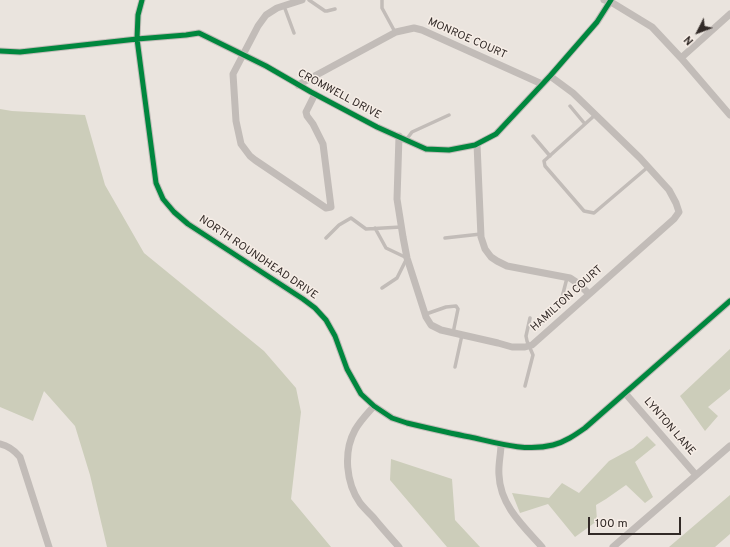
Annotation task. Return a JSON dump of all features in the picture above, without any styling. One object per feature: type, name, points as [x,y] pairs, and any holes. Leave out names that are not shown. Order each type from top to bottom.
[{"type":"street","name":"NORTH ROUNDHEAD DRIVE","points":[[142,0],[138,15],[137,39],[156,183],[163,199],[174,212],[188,224],[315,308],[326,320],[335,336],[347,369],[361,394],[374,406],[392,418],[407,423],[502,444],[532,448],[552,445],[564,441],[585,428],[730,301]]},
{"type":"street","points":[[302,0],[277,8],[266,15],[242,54],[232,74],[236,121],[241,144],[250,156],[326,208],[331,207],[323,144],[306,112],[315,94]]},
{"type":"street","name":"CROMWELL DRIVE","points":[[0,51],[20,52],[199,33],[266,66],[298,85],[378,127],[426,149],[449,150],[477,144],[496,134],[550,76],[597,22],[608,1]]},
{"type":"street","points":[[608,1],[652,27],[730,115]]},
{"type":"street","points":[[681,58],[730,14]]},
{"type":"street","name":"MONROE COURT","points":[[298,85],[396,32],[414,28],[422,30],[542,84]]},
{"type":"street","name":"HAMILTON COURT","points":[[398,136],[397,199],[401,227],[407,258],[431,325],[441,330],[512,347],[525,347],[532,345],[674,219],[679,212],[669,190],[648,167],[573,93],[550,76]]},
{"type":"street","points":[[477,144],[481,234],[485,249],[492,257],[507,266],[570,278],[579,284],[588,294]]},
{"type":"street","name":"LYNTON LANE","points":[[625,393],[696,475]]},
{"type":"street","points":[[374,406],[362,418],[354,432],[349,446],[348,474],[352,488],[360,503],[399,547]]},
{"type":"street","points":[[0,444],[14,450],[20,457],[49,547]]},
{"type":"street","points":[[502,444],[499,475],[503,496],[514,516],[542,547]]},
{"type":"street","points":[[613,547],[730,446]]},
{"type":"lane","points":[[308,0],[325,11],[335,9]]},
{"type":"lane","points":[[382,0],[382,8],[396,32]]},
{"type":"lane","points":[[284,6],[294,33]]},
{"type":"lane","points":[[570,106],[585,124]]},
{"type":"lane","points":[[595,114],[544,161],[545,166],[584,211],[594,213],[648,167]]},
{"type":"lane","points":[[406,140],[412,132],[449,115]]},
{"type":"lane","points":[[533,136],[550,156]]},
{"type":"lane","points":[[326,238],[339,225],[351,218],[366,229],[401,227]]},
{"type":"lane","points":[[375,228],[386,248],[407,258],[397,278],[382,288]]},
{"type":"lane","points":[[445,238],[481,234]]},
{"type":"lane","points":[[560,305],[567,278]]},
{"type":"lane","points":[[426,314],[446,307],[456,306],[458,309],[453,332]]},
{"type":"lane","points":[[526,386],[533,358],[526,336],[530,318]]},
{"type":"lane","points":[[455,367],[462,335]]},
{"type":"green space","points":[[0,109],[85,115],[105,185],[144,253],[264,351],[296,388],[301,412],[291,499],[331,547],[107,547],[90,475],[75,426],[44,391],[33,421],[0,407]]},
{"type":"green space","points":[[730,349],[730,389],[708,407],[718,416],[705,431],[680,396]]},
{"type":"green space","points":[[647,436],[656,445],[635,462],[653,497],[645,503],[626,485],[596,505],[597,521],[575,537],[548,504],[520,513],[512,493],[549,498],[562,483],[579,493],[609,461],[633,448]]},
{"type":"green space","points":[[391,459],[452,479],[455,520],[480,547],[447,547],[390,480]]},
{"type":"green space","points":[[730,495],[730,534],[715,547],[669,547]]},
{"type":"cycle path","points":[[142,0],[138,15],[137,39],[156,183],[163,199],[174,212],[188,224],[315,308],[326,320],[335,336],[347,369],[361,394],[374,406],[392,418],[431,429],[512,446],[532,448],[557,444],[570,438],[585,428],[730,301]]},
{"type":"cycle path","points":[[0,51],[20,52],[199,33],[266,66],[377,127],[426,149],[449,150],[475,145],[496,134],[550,76],[597,22],[611,0]]}]
